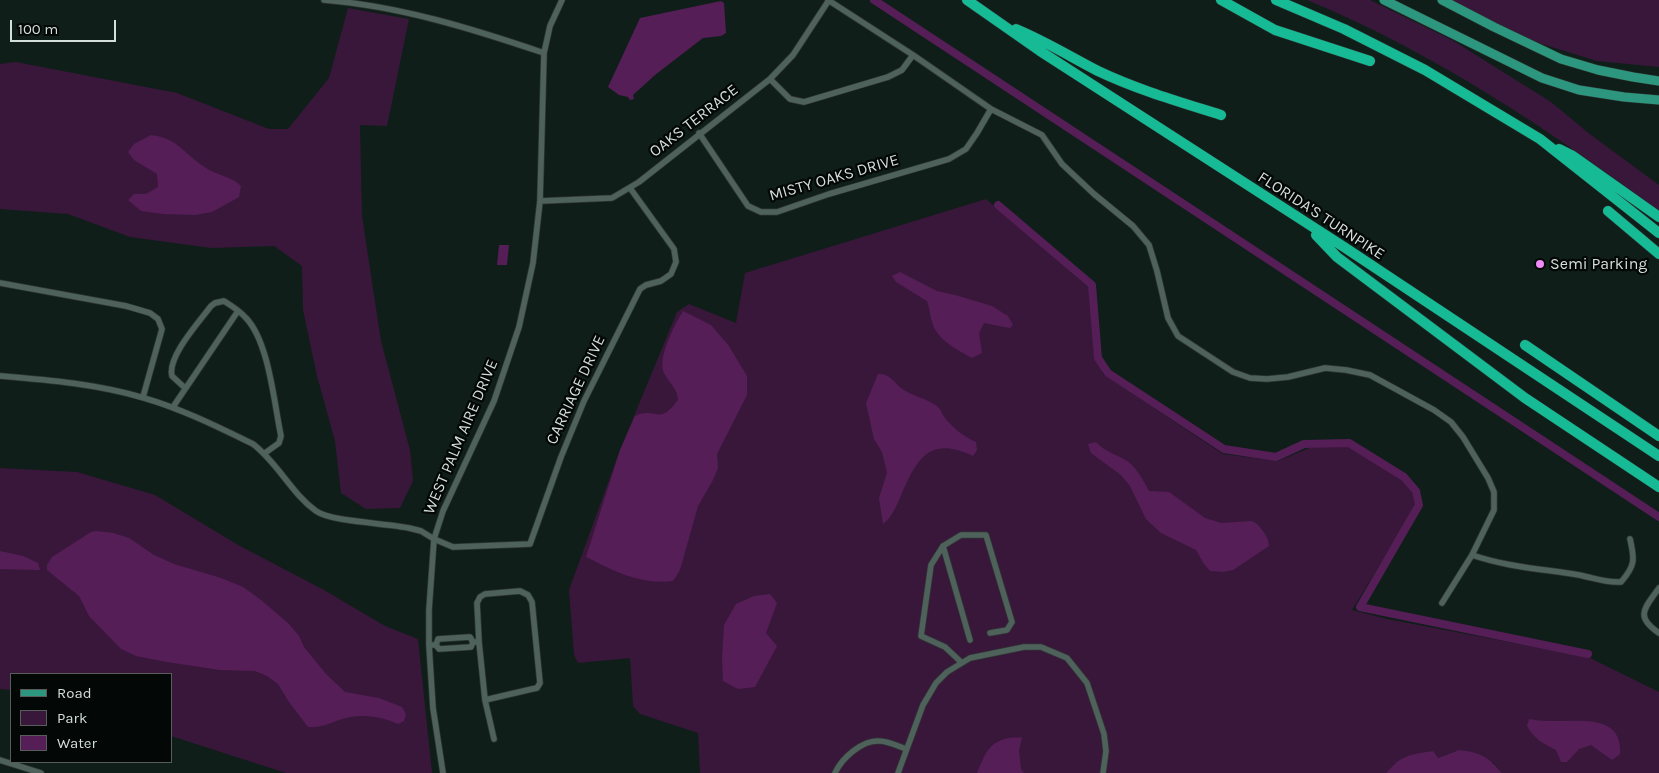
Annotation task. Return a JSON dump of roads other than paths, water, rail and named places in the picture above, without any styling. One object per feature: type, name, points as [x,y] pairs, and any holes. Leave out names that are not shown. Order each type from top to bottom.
[{"type":"highway","name":"FLORIDA'S TURNPIKE","points":[[967,0],[1040,50],[1344,247],[1659,456]]},
{"type":"highway","points":[[1221,0],[1275,30],[1370,61]]},
{"type":"highway","points":[[1276,0],[1344,29],[1425,70],[1540,139],[1573,156],[1659,217]]},
{"type":"highway","points":[[997,20],[1043,40],[1099,71],[1148,92],[1221,115]]},
{"type":"highway","points":[[1540,139],[1659,233]]},
{"type":"highway","points":[[1608,211],[1659,254]]},
{"type":"highway","points":[[1305,223],[1337,257],[1425,324],[1533,403],[1659,487]]},
{"type":"highway","points":[[1526,345],[1659,436]]},
{"type":"main road","points":[[1384,0],[1542,78],[1579,90],[1659,100]]},
{"type":"main road","points":[[1442,0],[1561,59],[1598,70],[1659,81]]},
{"type":"street","points":[[324,0],[381,7],[474,30],[544,53]]},
{"type":"street","name":"WEST PALM AIRE DRIVE","points":[[443,773],[433,708],[429,602],[434,539],[443,511],[494,401],[519,327],[533,263],[540,201],[544,53],[550,26],[562,0]]},
{"type":"street","points":[[829,0],[991,109],[1042,135],[1062,164],[1094,194],[1133,226],[1149,245],[1168,318],[1178,336],[1233,372],[1250,378],[1274,378],[1325,368],[1370,375],[1434,410],[1451,422],[1463,437],[1488,478],[1494,492],[1494,510],[1472,555],[1442,604]]},
{"type":"street","name":"OAKS TERRACE","points":[[540,201],[612,198],[630,188],[699,132],[770,79],[793,55],[829,0]]},
{"type":"street","points":[[770,79],[790,99],[804,102],[888,77],[902,70],[913,55]]},
{"type":"street","name":"MISTY OAKS DRIVE","points":[[699,132],[748,206],[761,212],[777,212],[829,194],[949,159],[966,149],[991,109]]},
{"type":"street","name":"CARRIAGE DRIVE","points":[[434,539],[453,547],[530,544],[560,457],[584,401],[640,289],[646,285],[661,281],[671,274],[676,262],[674,249],[630,188]]},
{"type":"street","points":[[0,283],[150,312],[158,319],[162,329],[143,397]]},
{"type":"street","points":[[185,388],[172,376],[172,365],[176,355],[211,306],[224,301],[246,318],[254,329],[265,355],[281,436],[279,443],[265,453]]},
{"type":"street","points":[[173,407],[238,311]]},
{"type":"street","points":[[0,376],[76,383],[143,397],[173,407],[254,444],[265,453],[304,502],[317,512],[334,518],[410,528],[421,531],[434,539]]},
{"type":"street","points":[[961,662],[944,646],[921,636],[931,565],[942,546],[961,535],[986,535],[1012,622],[1007,630],[990,633]]},
{"type":"street","points":[[1472,555],[1498,563],[1581,576],[1608,583],[1621,582],[1629,572],[1634,559],[1630,539]]},
{"type":"street","points":[[942,546],[970,640]]},
{"type":"street","points":[[1659,588],[1644,610],[1644,618],[1648,626],[1659,633]]},
{"type":"street","points":[[485,700],[537,688],[540,683],[532,602],[528,594],[520,591],[485,594],[480,597],[477,603],[476,642],[485,700],[494,739]]},
{"type":"street","points":[[470,637],[476,642],[471,647],[438,649],[432,645],[438,639],[470,637]]},
{"type":"street","points":[[898,773],[923,705],[936,683],[946,672],[970,658],[1024,647],[1041,647],[1067,658],[1087,683],[1104,734],[1106,752],[1103,773]]},
{"type":"street","points":[[835,773],[858,747],[871,742],[880,740],[906,748]]},
{"type":"street","points":[[0,760],[41,773]]},
{"type":"water","points":[[721,1],[724,3],[726,33],[721,36],[703,38],[655,75],[633,95],[634,99],[630,100],[628,97],[619,95],[608,87],[640,18]]},
{"type":"water","points":[[151,135],[175,143],[206,168],[237,183],[241,186],[239,197],[212,212],[195,215],[141,211],[128,200],[134,194],[146,194],[158,187],[157,174],[134,160],[128,152],[134,144]]},
{"type":"water","points":[[499,245],[509,245],[507,265],[497,265]]},
{"type":"water","points":[[900,272],[937,291],[992,306],[1008,316],[1013,325],[1010,328],[984,323],[979,333],[982,353],[972,358],[940,336],[933,325],[927,301],[896,282],[892,276]]},
{"type":"water","points":[[683,311],[711,325],[729,346],[747,376],[747,395],[717,454],[718,468],[698,506],[680,570],[673,581],[650,581],[617,572],[586,557],[620,450],[635,416],[649,413],[662,414],[678,400],[675,389],[662,367],[668,341]]},
{"type":"water","points":[[878,374],[888,377],[905,391],[935,405],[955,429],[976,442],[977,450],[973,456],[958,450],[945,448],[934,450],[926,455],[918,462],[893,512],[883,524],[879,498],[887,473],[882,452],[874,439],[866,403]]},
{"type":"water","points":[[1096,442],[1131,464],[1140,474],[1149,491],[1169,492],[1205,518],[1221,523],[1252,521],[1264,532],[1269,546],[1233,570],[1223,572],[1210,571],[1196,550],[1161,533],[1146,519],[1130,486],[1121,475],[1091,453],[1088,444]]},
{"type":"water","points":[[91,532],[113,533],[129,538],[154,555],[174,564],[221,578],[243,587],[289,624],[299,636],[304,647],[326,674],[345,692],[379,698],[402,707],[406,714],[404,721],[398,724],[377,717],[362,716],[308,727],[278,684],[267,676],[255,671],[220,670],[167,662],[136,656],[121,649],[89,616],[79,596],[47,570],[47,565],[52,557]]},
{"type":"water","points":[[0,551],[23,556],[38,563],[40,570],[0,569]]},
{"type":"water","points":[[770,594],[777,603],[766,633],[777,646],[755,687],[738,689],[723,681],[724,625],[736,604],[754,596]]},
{"type":"water","points":[[1529,719],[1584,721],[1606,725],[1614,731],[1619,741],[1620,754],[1612,760],[1591,745],[1579,749],[1567,762],[1561,762],[1556,750],[1540,741],[1530,731],[1527,726]]},
{"type":"water","points":[[1022,737],[1019,751],[1021,769],[1024,773],[977,773],[985,755],[992,746],[1002,740]]},
{"type":"water","points":[[1459,750],[1483,756],[1502,773],[1386,773],[1397,762],[1407,756],[1433,751],[1438,758]]},
{"type":"waterway","points":[[874,0],[1659,517]]},
{"type":"waterway","points":[[998,205],[1092,285],[1098,358],[1108,373],[1224,449],[1276,457],[1304,444],[1349,443],[1404,477],[1416,491],[1419,505],[1360,607],[1588,654]]},
{"type":"place","name":"Semi Parking","points":[[1540,264]]}]
